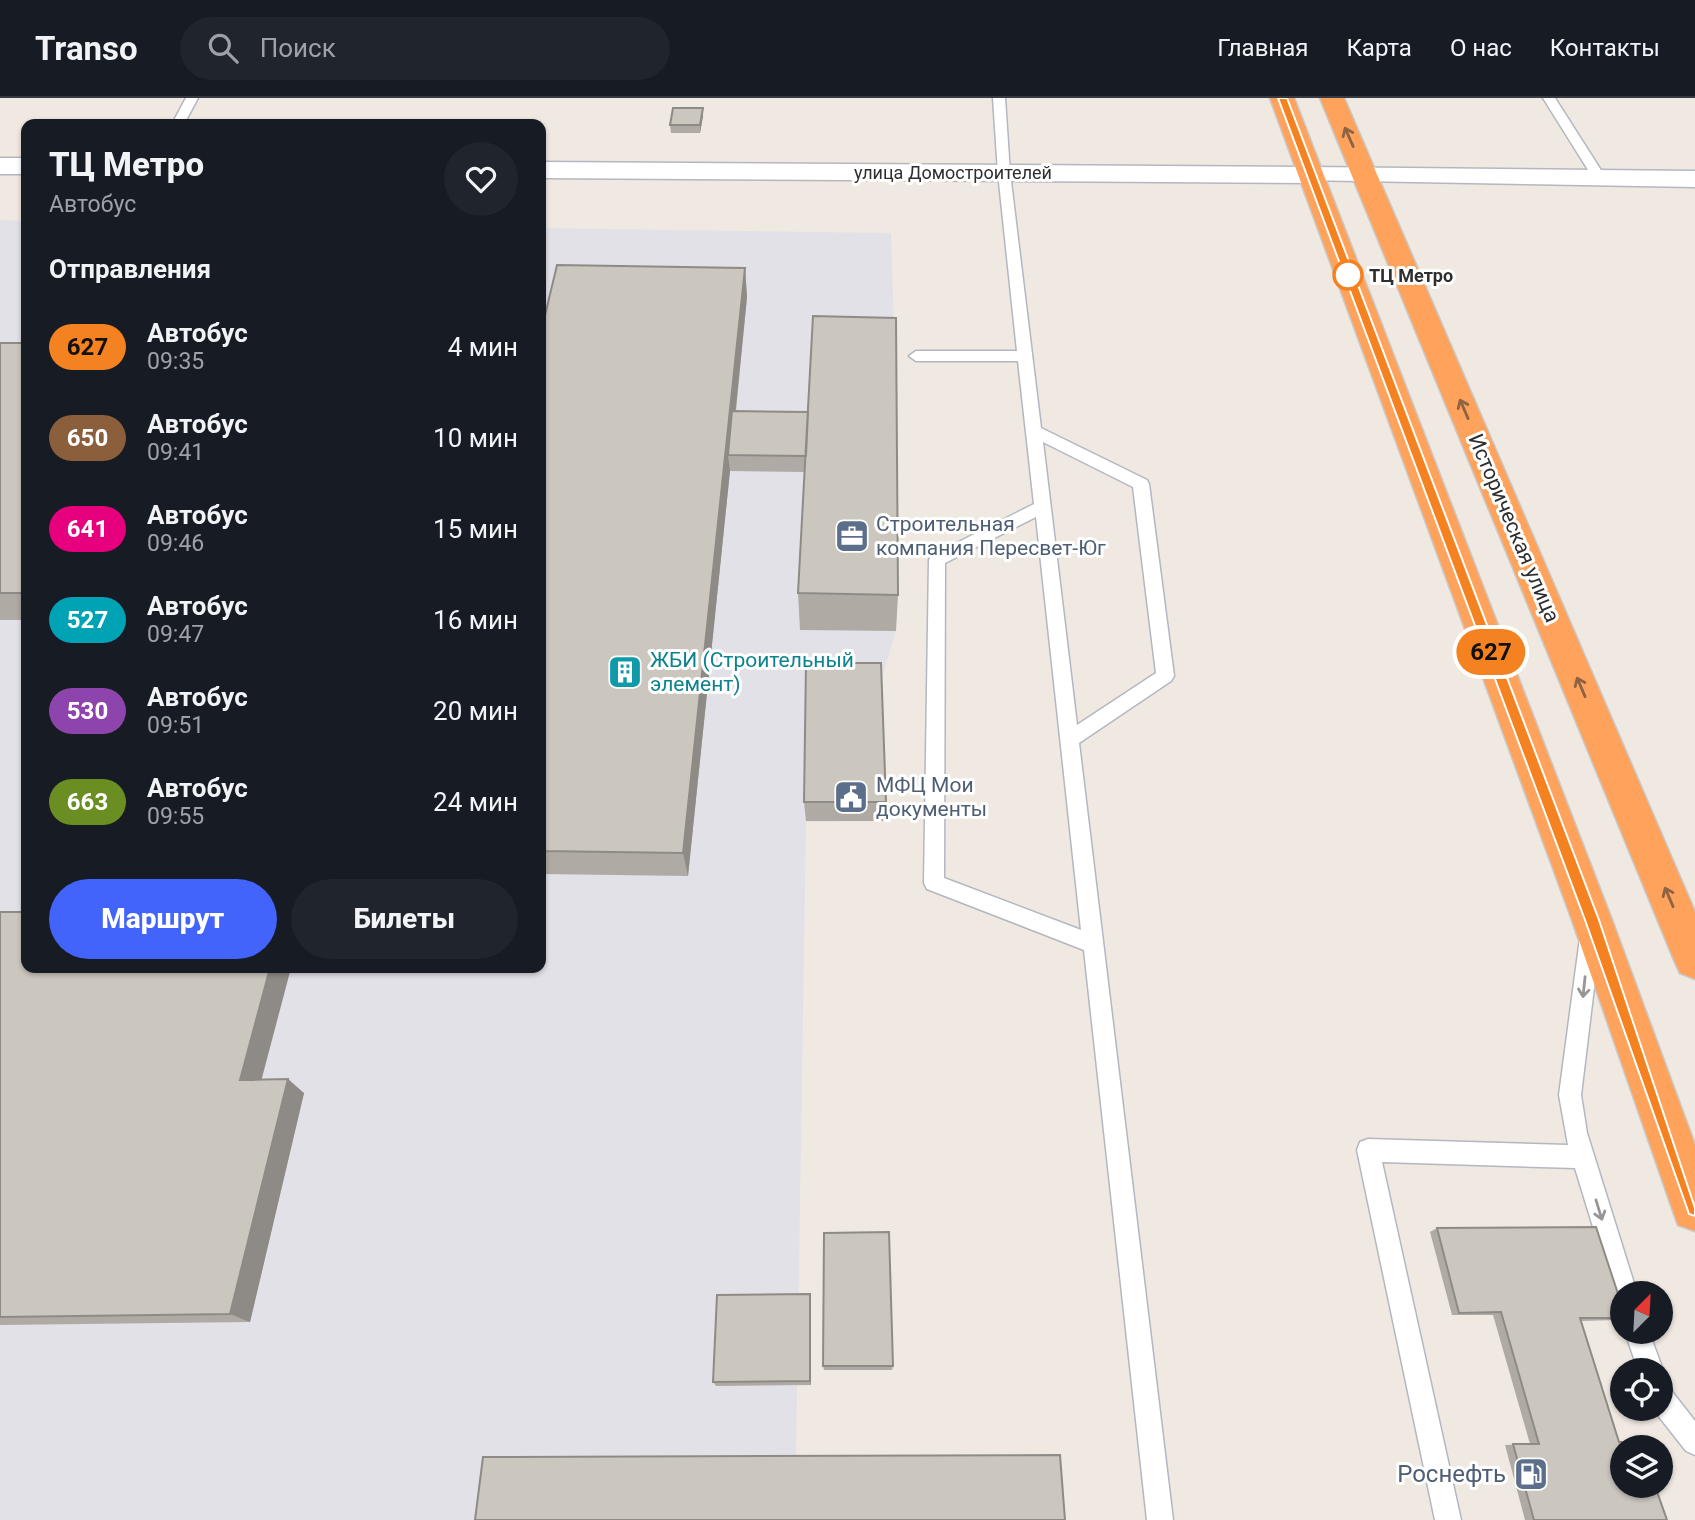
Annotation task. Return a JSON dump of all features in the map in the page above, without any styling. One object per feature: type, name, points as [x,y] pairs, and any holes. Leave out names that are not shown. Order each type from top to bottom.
[{"type":"highway","points":[[1282,98],[1592,920],[1695,1208]]},
{"type":"highway","name":"Историческая улица","points":[[1332,98],[1695,960]]},
{"type":"street","points":[[0,166],[21,166]]},
{"type":"street","name":"улица Домостроителей","points":[[546,170],[1695,179]]},
{"type":"lane","points":[[181,119],[192,98]]},
{"type":"lane","points":[[999,98],[1004,173],[1160,1520]]},
{"type":"lane","points":[[1549,98],[1600,178]]},
{"type":"lane","points":[[916,356],[1025,356]]},
{"type":"lane","points":[[1034,431],[1141,484],[1165,676],[1070,740]]},
{"type":"lane","points":[[1043,506],[937,560],[934,883],[1093,944]]},
{"type":"lane","points":[[1592,920],[1570,1095],[1576,1133],[1621,1281]]},
{"type":"lane","points":[[1448,1520],[1368,1150],[1583,1157]]},
{"type":"lane","points":[[1673,1414],[1695,1442]]},
{"type":"shaded area","points":[[0,220],[21,221],[21,973],[546,973],[546,228],[891,233],[895,357],[896,631],[880,684],[885,821],[806,822],[796,1459],[1056,1520],[0,1520]]},
{"type":"building","points":[[673,108],[703,108],[700,125],[670,125]]},
{"type":"building","name":"ЖБИ (Строительный элемент)","points":[[557,265],[745,268],[683,853],[546,851],[546,311]]},
{"type":"building","points":[[813,316],[896,318],[898,595],[798,593]]},
{"type":"building","points":[[0,343],[21,343],[21,593],[0,593]]},
{"type":"building","points":[[732,411],[808,412],[806,456],[728,455]]},
{"type":"building","points":[[806,663],[881,663],[886,802],[804,802]]},
{"type":"building","points":[[0,912],[21,912],[21,973],[269,973],[240,1080],[288,1079],[230,1314],[0,1317]]},
{"type":"building","points":[[1596,1227],[1614,1281],[1610,1281],[1610,1318],[1580,1318],[1610,1413],[1610,1421],[1612,1421],[1617,1435],[1610,1435],[1610,1498],[1659,1498],[1667,1520],[1534,1520],[1513,1444],[1539,1444],[1501,1312],[1459,1313],[1437,1228]]},
{"type":"building","points":[[889,1232],[893,1366],[823,1366],[824,1233]]},
{"type":"building","points":[[810,1294],[810,1381],[713,1382],[717,1295]]},
{"type":"building","points":[[1060,1455],[1065,1520],[475,1520],[483,1457]]},
{"type":"bus line","name":"627","points":[[1282,98],[1592,920],[1695,1208]]},
{"type":"place","name":"ТЦ Метро","points":[[1348,275]]},
{"type":"place","name":"Строительная компания Пересвет-Юг","points":[[852,536]]},
{"type":"place","name":"ЖБИ (Строительный элемент)","points":[[625,672]]},
{"type":"place","name":"МФЦ Мои документы","points":[[851,797]]},
{"type":"place","name":"Роснефть","points":[[1531,1474]]}]
